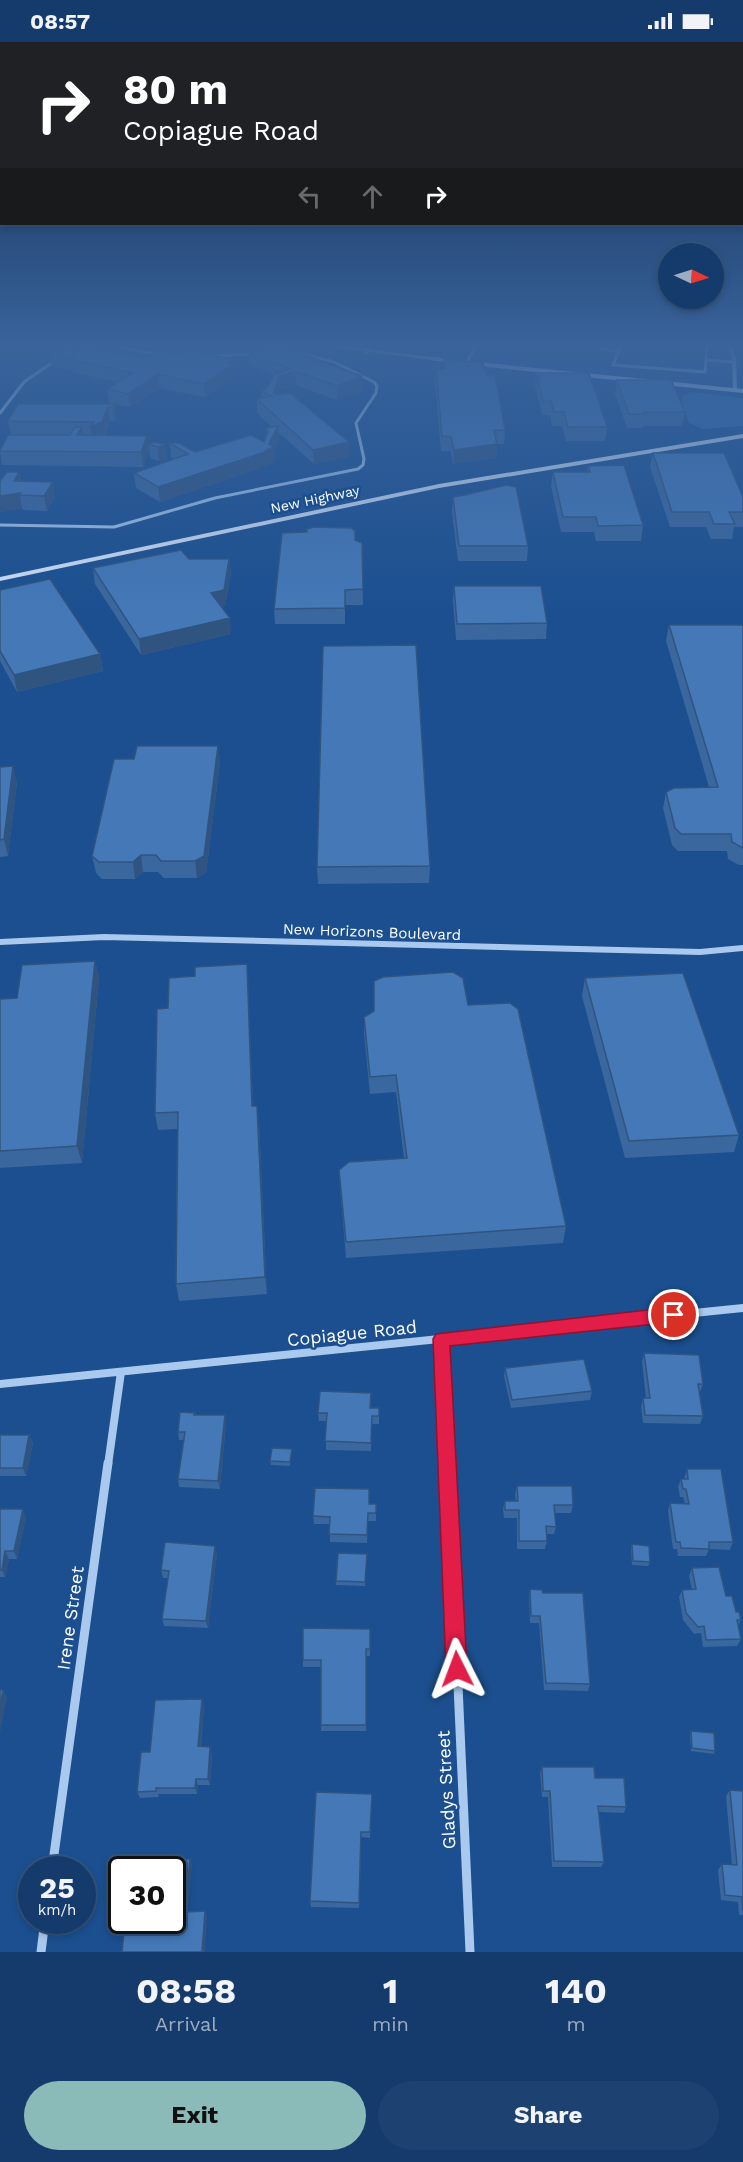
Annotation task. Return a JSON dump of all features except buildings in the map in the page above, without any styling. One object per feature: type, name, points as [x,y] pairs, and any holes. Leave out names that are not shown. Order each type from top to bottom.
[{"type":"main road","name":"New Highway","points":[[0,579],[438,486],[743,436]]},
{"type":"street","name":"New Horizons Boulevard","points":[[0,942],[105,937],[661,951],[743,948]]},
{"type":"street","name":"Copiague Road","points":[[0,1384],[743,1308]]},
{"type":"street","name":"Gladys Street","points":[[442,1339],[470,1952]]},
{"type":"street","name":"Irene Street","points":[[54,1856],[121,1372]]},
{"type":"street","points":[[41,1952],[43,1934]]},
{"type":"lane","points":[[0,525],[114,527],[215,498],[358,469],[363,465],[364,459],[359,435]]},
{"type":"route","points":[[457,1669],[442,1339],[674,1315]]}]
